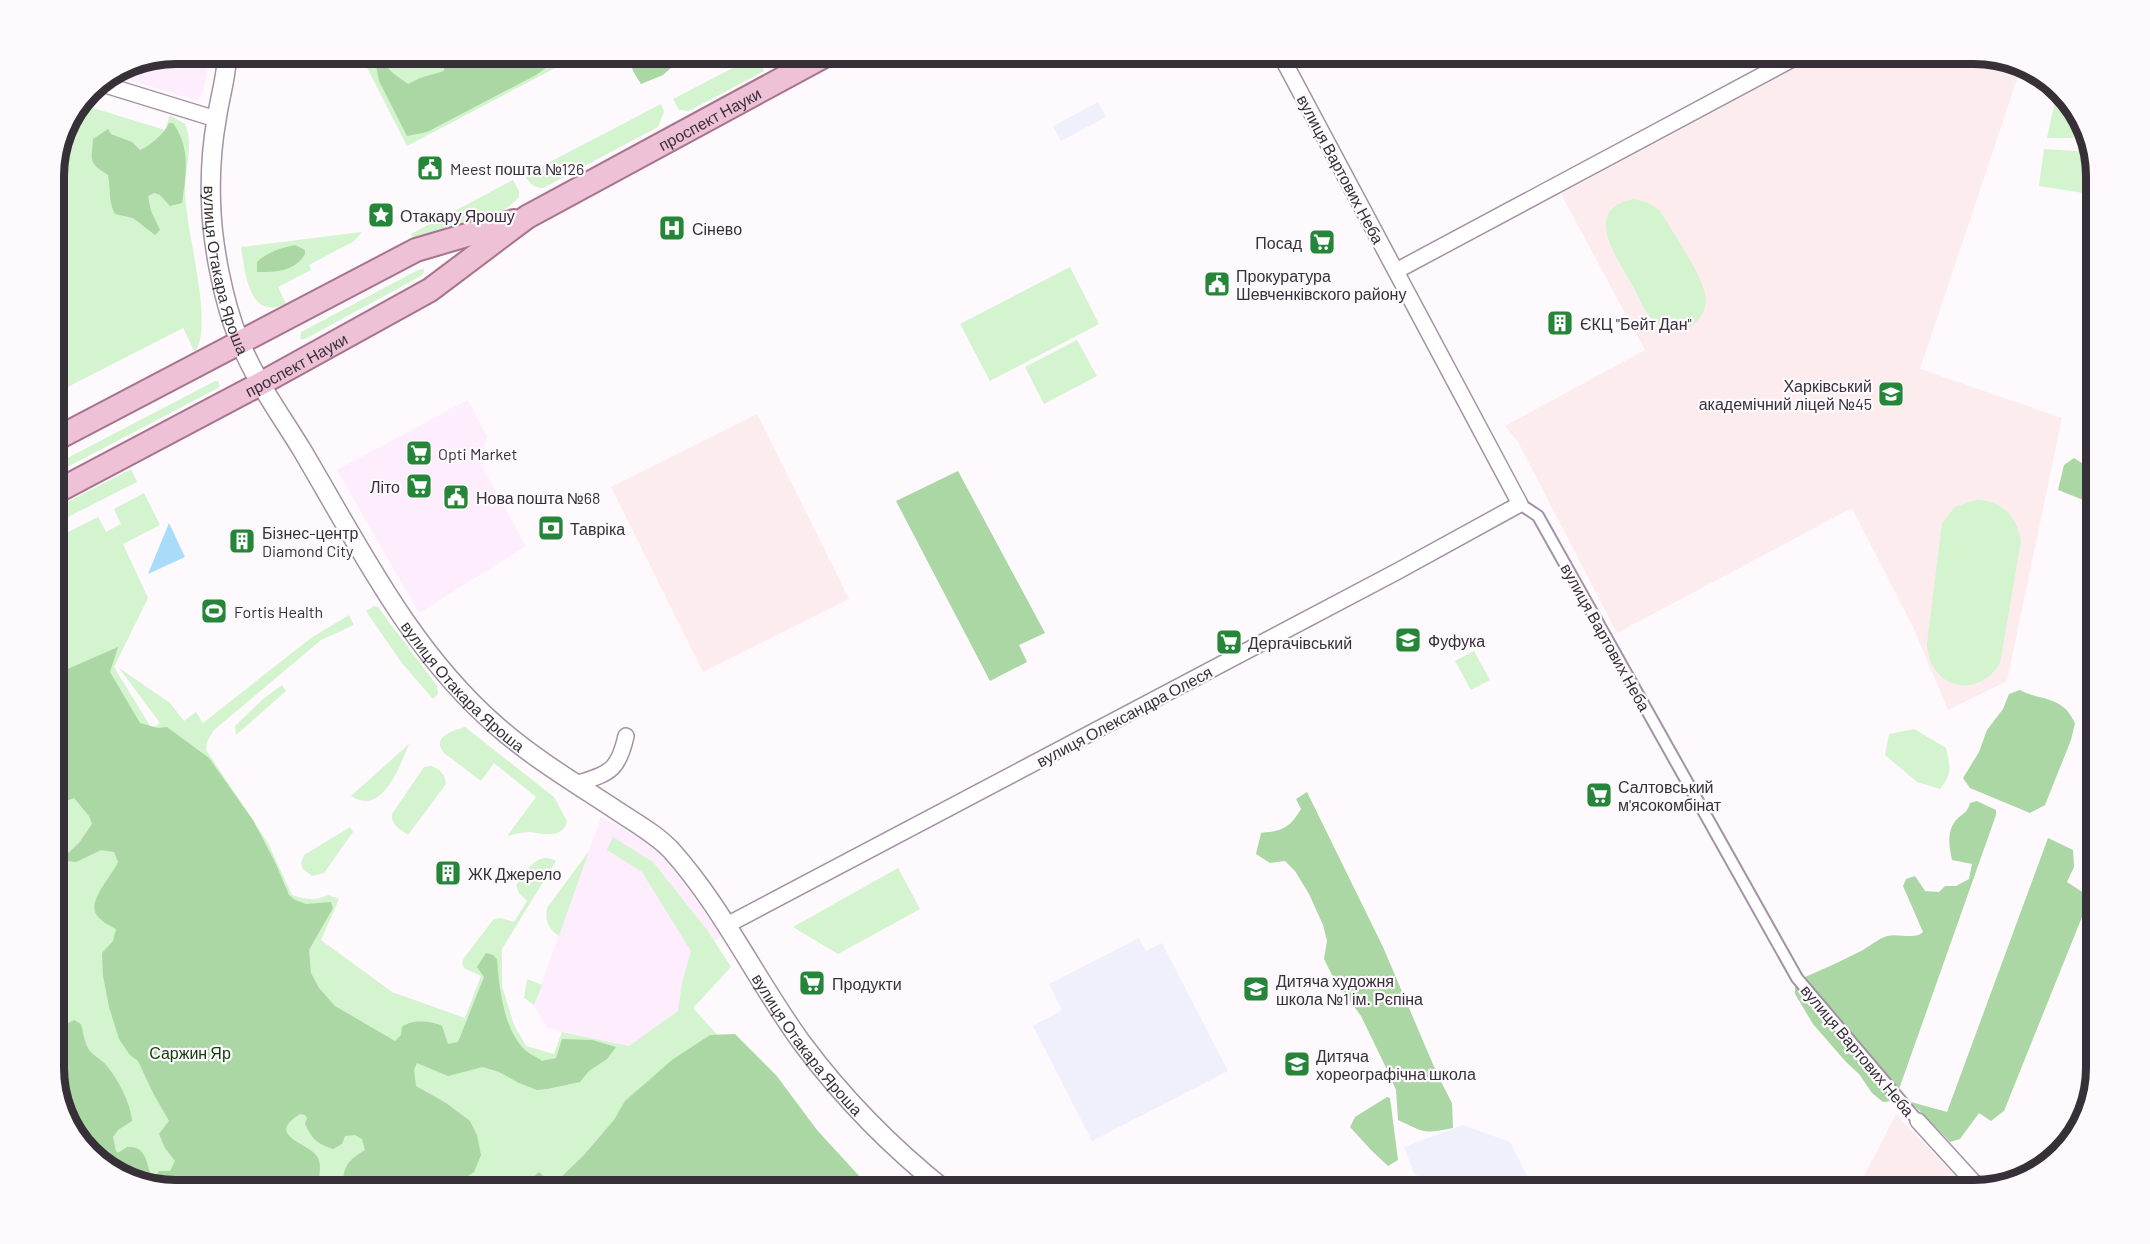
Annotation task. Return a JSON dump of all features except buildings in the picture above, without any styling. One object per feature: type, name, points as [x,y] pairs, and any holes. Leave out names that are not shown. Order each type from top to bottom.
[{"type":"main road","name":"проспект Науки","points":[[65,487],[260,384],[430,290],[527,217],[810,64]]},
{"type":"main road","name":"проспект Науки","points":[[65,434],[416,250],[527,217]]},
{"type":"street","name":"вулиця Отакара Яроша","points":[[225,64],[216,119],[211,203],[230,315],[240,344],[260,384],[302,449],[388,596],[438,667],[499,728],[576,784],[668,846],[727,925],[801,1042],[833,1083],[872,1125],[932,1180]]},
{"type":"street","name":"вулиця Вартових Неба","points":[[1285,64],[1520,504],[1538,516],[1797,978],[1918,1121],[1972,1180]]},
{"type":"street","points":[[1396,271],[1783,64]]},
{"type":"street","points":[[110,86],[216,119]]},
{"type":"street","name":"вулиця Олександра Олеся","points":[[727,925],[1398,571],[1520,504]]},
{"type":"street","points":[[576,784],[608,772],[616,765],[626,736]]},
{"type":"shaded area","points":[[209,64],[202,94],[196,100],[122,78],[161,65]]},
{"type":"shaded area","name":"Харківський академічний ліцей №45","points":[[1803,64],[1974,64],[2003,68],[2019,74],[1920,369],[2062,418],[2007,681],[1948,710],[1914,629],[1852,508],[1617,633],[1518,442],[1505,426],[1645,350],[1561,194]]},
{"type":"shaded area","points":[[1098,102],[1106,117],[1061,141],[1053,126]]},
{"type":"shaded area","points":[[468,400],[487,437],[478,459],[526,546],[419,613],[337,470]]},
{"type":"shaded area","points":[[757,414],[849,599],[703,672],[611,487]]},
{"type":"shaded area","points":[[601,817],[639,837],[665,859],[722,936],[694,955],[678,1011],[629,1046],[547,1028],[534,1005]]},
{"type":"shaded area","points":[[1139,938],[1146,951],[1162,943],[1228,1071],[1092,1141],[1033,1026],[1062,1010],[1049,984]]},
{"type":"shaded area","points":[[1896,1114],[1959,1180],[1862,1180]]},
{"type":"shaded area","points":[[1463,1125],[1510,1142],[1529,1180],[1423,1180],[1414,1173],[1404,1147]]},
{"type":"green space","points":[[365,64],[555,64],[557,67],[407,146]]},
{"type":"green space","points":[[384,64],[408,84],[444,71],[444,64],[548,64],[536,75],[427,132],[407,136],[379,81],[376,66]]},
{"type":"green space","points":[[631,64],[671,64],[672,67],[663,75],[641,84]]},
{"type":"green space","points":[[741,64],[760,64],[764,71],[689,111],[679,110],[673,99]]},
{"type":"green space","points":[[2055,99],[2067,114],[2078,136],[2047,138]]},
{"type":"green space","points":[[661,104],[664,112],[658,127],[543,188],[532,184],[525,175]]},
{"type":"green space","points":[[89,107],[165,130],[170,115],[185,124],[189,139],[185,180],[186,205],[202,320],[200,338],[195,352],[183,328],[65,388],[65,169],[68,147],[73,133]]},
{"type":"green space","points":[[169,123],[173,123],[183,142],[186,162],[185,182],[182,203],[170,206],[160,195],[154,193],[148,196],[151,211],[160,230],[155,235],[133,218],[115,214],[110,200],[108,175],[92,160],[93,139],[108,129],[111,134],[132,142],[140,150],[157,139]]},
{"type":"green space","points":[[2044,149],[2082,152],[2085,193],[2039,186]]},
{"type":"green space","points":[[513,180],[519,191],[519,197],[497,215],[471,227],[415,243],[411,234]]},
{"type":"green space","points":[[1634,199],[1649,203],[1660,211],[1701,281],[1706,301],[1704,309],[1696,322],[1685,329],[1670,330],[1650,317],[1612,248],[1607,235],[1606,223],[1609,213],[1618,204]]},
{"type":"green space","points":[[362,232],[354,241],[309,265],[311,270],[278,287],[286,304],[273,307],[264,306],[256,300],[247,280],[241,247]]},
{"type":"green space","points":[[295,245],[305,250],[305,254],[296,264],[284,270],[257,272],[257,262],[261,259],[275,251]]},
{"type":"green space","points":[[1070,267],[1099,324],[990,381],[960,324]]},
{"type":"green space","points":[[424,269],[421,276],[305,339],[300,339],[301,332],[418,270]]},
{"type":"green space","points":[[1077,340],[1097,376],[1044,404],[1025,367]]},
{"type":"green space","points":[[218,381],[220,386],[218,388],[65,468],[65,459]]},
{"type":"green space","points":[[2074,458],[2085,465],[2085,501],[2058,490],[2064,465]]},
{"type":"green space","points":[[131,469],[137,482],[65,518],[65,503]]},
{"type":"green space","points":[[958,471],[1045,633],[1019,645],[1027,662],[990,681],[896,501]]},
{"type":"green space","name":"Саржин Яр","points":[[144,493],[160,525],[123,544],[148,598],[114,667],[152,729],[160,723],[119,668],[170,703],[184,721],[196,712],[203,723],[311,638],[349,615],[354,625],[321,640],[213,731],[207,742],[206,750],[268,843],[292,895],[310,899],[328,895],[339,899],[321,940],[392,992],[465,1018],[481,976],[464,968],[462,963],[464,958],[493,920],[500,918],[514,922],[527,901],[519,893],[516,885],[528,868],[538,860],[549,858],[556,861],[502,949],[502,986],[514,1025],[526,1046],[554,1054],[562,1032],[629,1046],[678,1011],[682,983],[691,951],[642,872],[607,850],[613,837],[653,862],[707,930],[731,967],[693,1008],[849,1180],[176,1180],[161,1179],[133,1171],[120,1165],[97,1147],[83,1130],[70,1104],[65,1075],[65,534],[98,517],[106,532],[121,524],[114,509]]},
{"type":"green space","points":[[1976,500],[1993,503],[2006,511],[2016,524],[2021,541],[2000,663],[1990,675],[1979,682],[1967,685],[1956,684],[1945,679],[1936,671],[1930,659],[1927,644],[1942,523],[1955,507]]},
{"type":"green space","points":[[374,606],[378,607],[437,686],[438,694],[433,699],[401,662],[366,611]]},
{"type":"green space","name":"Саржин Яр","points":[[118,647],[110,672],[140,723],[158,728],[167,727],[209,758],[253,820],[289,895],[306,904],[331,902],[333,908],[309,950],[311,973],[319,988],[335,1006],[395,1041],[406,1024],[422,1022],[442,1026],[448,1044],[458,1042],[484,977],[477,967],[486,953],[497,959],[507,1018],[516,1039],[525,1050],[542,1061],[556,1058],[562,1039],[592,1040],[616,1047],[607,1059],[589,1071],[580,1082],[537,1090],[483,1067],[448,1076],[417,1063],[414,1070],[416,1086],[446,1103],[470,1121],[477,1135],[481,1155],[474,1172],[462,1180],[343,1180],[349,1162],[365,1150],[362,1139],[355,1135],[345,1136],[342,1144],[333,1149],[327,1147],[313,1137],[305,1124],[307,1118],[300,1114],[286,1128],[293,1139],[318,1158],[319,1180],[176,1180],[156,1178],[159,1171],[170,1171],[175,1161],[165,1148],[159,1134],[169,1121],[138,1061],[130,1055],[119,1039],[109,1007],[103,976],[102,953],[113,941],[116,929],[105,923],[96,914],[94,908],[98,895],[118,862],[114,852],[101,850],[76,862],[68,861],[67,854],[79,843],[92,824],[89,816],[74,798],[65,802],[65,670]]},
{"type":"green space","points":[[1474,651],[1490,680],[1471,690],[1455,661]]},
{"type":"green space","points":[[282,685],[286,691],[236,735],[235,726],[263,699]]},
{"type":"green space","points":[[2020,690],[2058,704],[2067,710],[2075,723],[2071,740],[2045,805],[2030,813],[1970,788],[1963,778],[1979,752],[1987,730],[2003,709],[2009,694]]},
{"type":"green space","points":[[465,727],[554,797],[567,821],[562,831],[552,834],[528,832],[507,836],[536,797],[494,763],[481,781],[444,753],[440,743],[442,739],[449,733]]},
{"type":"green space","points":[[1914,729],[1946,748],[1949,774],[1940,789],[1917,782],[1885,755],[1889,734]]},
{"type":"green space","points":[[409,744],[395,776],[381,795],[372,800],[362,801],[351,796]]},
{"type":"green space","points":[[431,766],[442,772],[446,784],[408,835],[395,824],[392,814],[424,767]]},
{"type":"green space","points":[[1307,792],[1383,947],[1438,1076],[1452,1103],[1453,1128],[1425,1131],[1398,1120],[1396,1090],[1390,1076],[1361,1016],[1335,981],[1324,959],[1327,941],[1323,925],[1309,894],[1295,871],[1285,861],[1270,863],[1256,854],[1261,833],[1280,830],[1289,824],[1301,809],[1296,799]]},
{"type":"green space","points":[[1977,801],[1996,810],[1996,815],[1898,1092],[1893,1101],[1883,1102],[1872,1093],[1859,1074],[1813,1024],[1795,994],[1795,985],[1803,978],[1856,954],[1884,937],[1916,936],[1923,932],[1903,886],[1906,879],[1915,876],[1925,891],[1939,892],[1945,886],[1956,886],[1969,879],[1972,864],[1952,860],[1949,838],[1954,823],[1967,810],[1970,803]]},
{"type":"green space","points":[[350,827],[353,832],[324,873],[312,876],[303,869],[301,863],[304,855]]},
{"type":"green space","points":[[2048,838],[2073,850],[2074,867],[2067,882],[2086,894],[2086,907],[2004,1111],[1991,1121],[1979,1113],[1960,1139],[1950,1142],[1911,1102],[1947,1112]]},
{"type":"green space","points":[[589,851],[559,936],[548,924],[547,908]]},
{"type":"green space","points":[[898,868],[920,909],[838,954],[793,927]]},
{"type":"green space","points":[[527,979],[542,985],[534,1005],[524,998]]},
{"type":"green space","name":"Саржин Яр","points":[[74,1020],[81,1024],[89,1049],[105,1063],[116,1078],[129,1106],[132,1121],[118,1130],[113,1137],[116,1151],[118,1153],[127,1147],[140,1150],[146,1159],[152,1177],[120,1165],[108,1156],[83,1130],[76,1117],[70,1104],[65,1075],[65,1025]]},
{"type":"green space","points":[[735,1034],[776,1075],[817,1130],[863,1180],[558,1180],[583,1156],[614,1120],[625,1101],[672,1060],[710,1035]]},
{"type":"green space","points":[[1387,1097],[1390,1098],[1398,1160],[1388,1166],[1350,1127],[1355,1117]]},
{"type":"green space","points":[[539,1172],[548,1180],[530,1180]]},
{"type":"water","points":[[169,523],[185,557],[148,574]]},
{"type":"place","name":"Meest пошта №126","points":[[430,168]]},
{"type":"place","name":"Отакару Ярошу","points":[[381,215]]},
{"type":"place","name":"Сінево","points":[[672,228]]},
{"type":"place","name":"Посад","points":[[1322,242]]},
{"type":"place","name":"Прокуратура Шевченківского району","points":[[1217,284]]},
{"type":"place","name":"ЄКЦ \"Бейт Дан\"","points":[[1560,323]]},
{"type":"place","name":"Харківський академічний ліцей №45","points":[[1891,394]]},
{"type":"place","name":"Opti Market","points":[[419,453]]},
{"type":"place","name":"Літо","points":[[419,486]]},
{"type":"place","name":"Нова пошта №68","points":[[456,497]]},
{"type":"place","name":"Тавріка","points":[[551,528]]},
{"type":"place","name":"Бізнес-центр Diamond City","points":[[242,541]]},
{"type":"place","name":"Fortis Health","points":[[214,611]]},
{"type":"place","name":"Фуфука","points":[[1408,640]]},
{"type":"place","name":"Дергачівський","points":[[1229,642]]},
{"type":"place","name":"Салтовський м'ясокомбінат","points":[[1599,795]]},
{"type":"place","name":"ЖК Джерело","points":[[448,873]]},
{"type":"place","name":"Продукти","points":[[812,983]]},
{"type":"place","name":"Дитяча художня школа №1 ім. Рєпіна","points":[[1256,989]]},
{"type":"place","name":"Дитяча хореографічна школа","points":[[1297,1064]]}]
